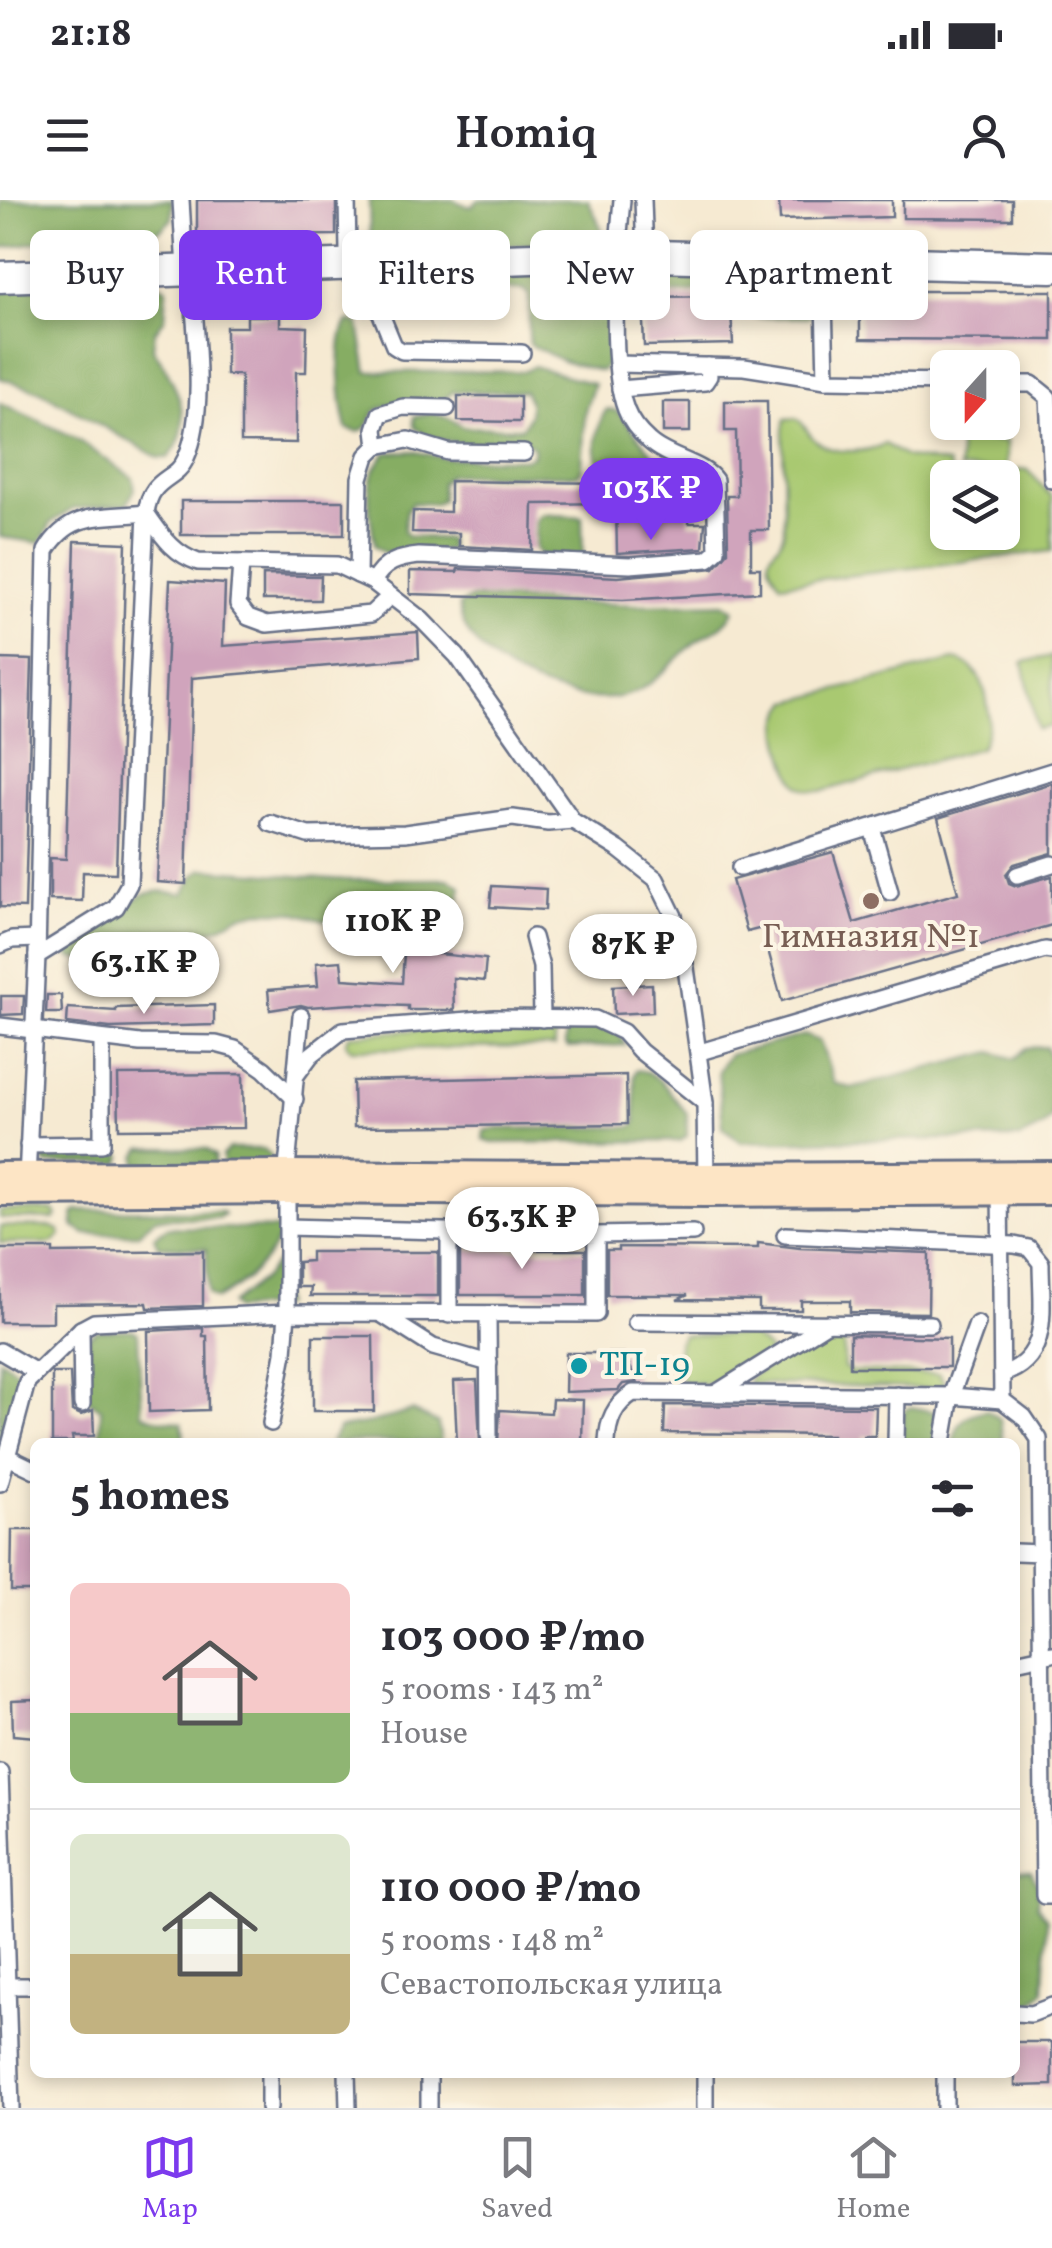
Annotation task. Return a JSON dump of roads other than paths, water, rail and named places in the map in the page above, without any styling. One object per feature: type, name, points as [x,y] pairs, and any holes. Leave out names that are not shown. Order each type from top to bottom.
[{"type":"main road","points":[[19,1171],[287,1182],[706,1186],[1052,1183]]},
{"type":"street","points":[[928,263],[1052,267]]},
{"type":"street","points":[[0,277],[179,278]]},
{"type":"lane","points":[[182,200],[185,230]]},
{"type":"lane","points":[[347,200],[351,230]]},
{"type":"lane","points":[[622,200],[627,230]]},
{"type":"lane","points":[[637,230],[643,200]]},
{"type":"lane","points":[[37,956],[116,907],[130,884],[146,513],[148,500],[162,480],[178,470],[186,459],[192,434],[196,408],[191,320]]},
{"type":"lane","points":[[382,320],[394,346],[402,351],[522,353]]},
{"type":"lane","points":[[366,578],[398,558],[419,556],[630,565],[708,559],[717,551],[715,480],[710,473],[666,456],[646,440],[627,414],[618,364],[623,320]]},
{"type":"lane","points":[[824,320],[826,380]]},
{"type":"lane","points":[[618,364],[744,367],[826,380],[930,382]]},
{"type":"lane","points":[[620,389],[705,382],[708,366]]},
{"type":"lane","points":[[1020,384],[1032,384],[1048,397],[1052,480]]},
{"type":"lane","points":[[377,446],[380,414],[404,407],[447,408]]},
{"type":"lane","points":[[366,578],[360,478],[367,456],[377,446],[408,440],[448,452],[524,453]]},
{"type":"lane","points":[[146,513],[169,546],[198,562],[337,565],[366,578],[422,620],[457,656],[572,822],[618,849],[656,879],[674,916],[700,1052],[706,1103],[706,1186]]},
{"type":"lane","points":[[102,1039],[102,1144],[19,1171],[34,1030],[46,551],[56,535],[72,522],[146,513]]},
{"type":"lane","points":[[241,563],[238,604],[248,617],[267,624],[371,614],[390,596]]},
{"type":"lane","points":[[740,868],[1052,770]]},
{"type":"lane","points":[[270,823],[308,835],[405,833],[513,818],[572,822]]},
{"type":"lane","points":[[872,828],[890,892]]},
{"type":"lane","points":[[1017,876],[1052,864]]},
{"type":"lane","points":[[533,937],[541,968],[542,1019]]},
{"type":"lane","points":[[0,945],[12,940],[37,939]]},
{"type":"lane","points":[[700,1052],[1052,950]]},
{"type":"lane","points":[[271,1422],[287,1313],[287,1182],[301,1016]]},
{"type":"lane","points":[[297,1074],[311,1055],[343,1030],[494,1018],[595,1019],[610,1024],[706,1103]]},
{"type":"lane","points":[[0,1026],[102,1039],[216,1044],[235,1049],[296,1099]]},
{"type":"lane","points":[[1000,1183],[1002,1400]]},
{"type":"lane","points":[[287,1227],[692,1233]]},
{"type":"lane","points":[[449,1231],[449,1315]]},
{"type":"lane","points":[[0,1483],[27,1382],[80,1329],[94,1322],[287,1313],[596,1314],[596,1234]]},
{"type":"lane","points":[[785,1235],[1028,1248],[1041,1262],[1041,1338],[1022,1368],[1002,1374]]},
{"type":"lane","points":[[382,1314],[433,1348],[488,1363]]},
{"type":"lane","points":[[488,1315],[489,1436]]},
{"type":"lane","points":[[636,1322],[930,1324]]},
{"type":"lane","points":[[716,1393],[828,1324]]},
{"type":"lane","points":[[944,1438],[951,1396],[977,1324]]},
{"type":"lane","points":[[80,1329],[82,1404]]},
{"type":"lane","points":[[0,1351],[36,1372]]},
{"type":"lane","points":[[606,1438],[616,1407],[633,1394],[951,1396],[1002,1400],[1024,1417],[1039,1439],[1048,1654],[1044,1896],[1052,1896]]},
{"type":"lane","points":[[896,1438],[897,1395]]},
{"type":"lane","points":[[6,1456],[30,1468]]},
{"type":"lane","points":[[1020,1552],[1041,1552]]},
{"type":"lane","points":[[1020,1661],[1048,1654]]},
{"type":"lane","points":[[0,1772],[8,1986],[7,2105]]},
{"type":"lane","points":[[8,1986],[30,1986]]},
{"type":"lane","points":[[1020,2013],[1031,2014],[1052,2006]]},
{"type":"lane","points":[[268,2108],[269,2078]]},
{"type":"lane","points":[[347,2078],[348,2108]]},
{"type":"lane","points":[[428,2078],[429,2108]]},
{"type":"lane","points":[[705,2078],[705,2108]]},
{"type":"lane","points":[[945,2078],[945,2108]]},
{"type":"place","name":"Гимназия №1","points":[[871,901]]},
{"type":"place","name":"ТП-19","points":[[579,1366]]}]
